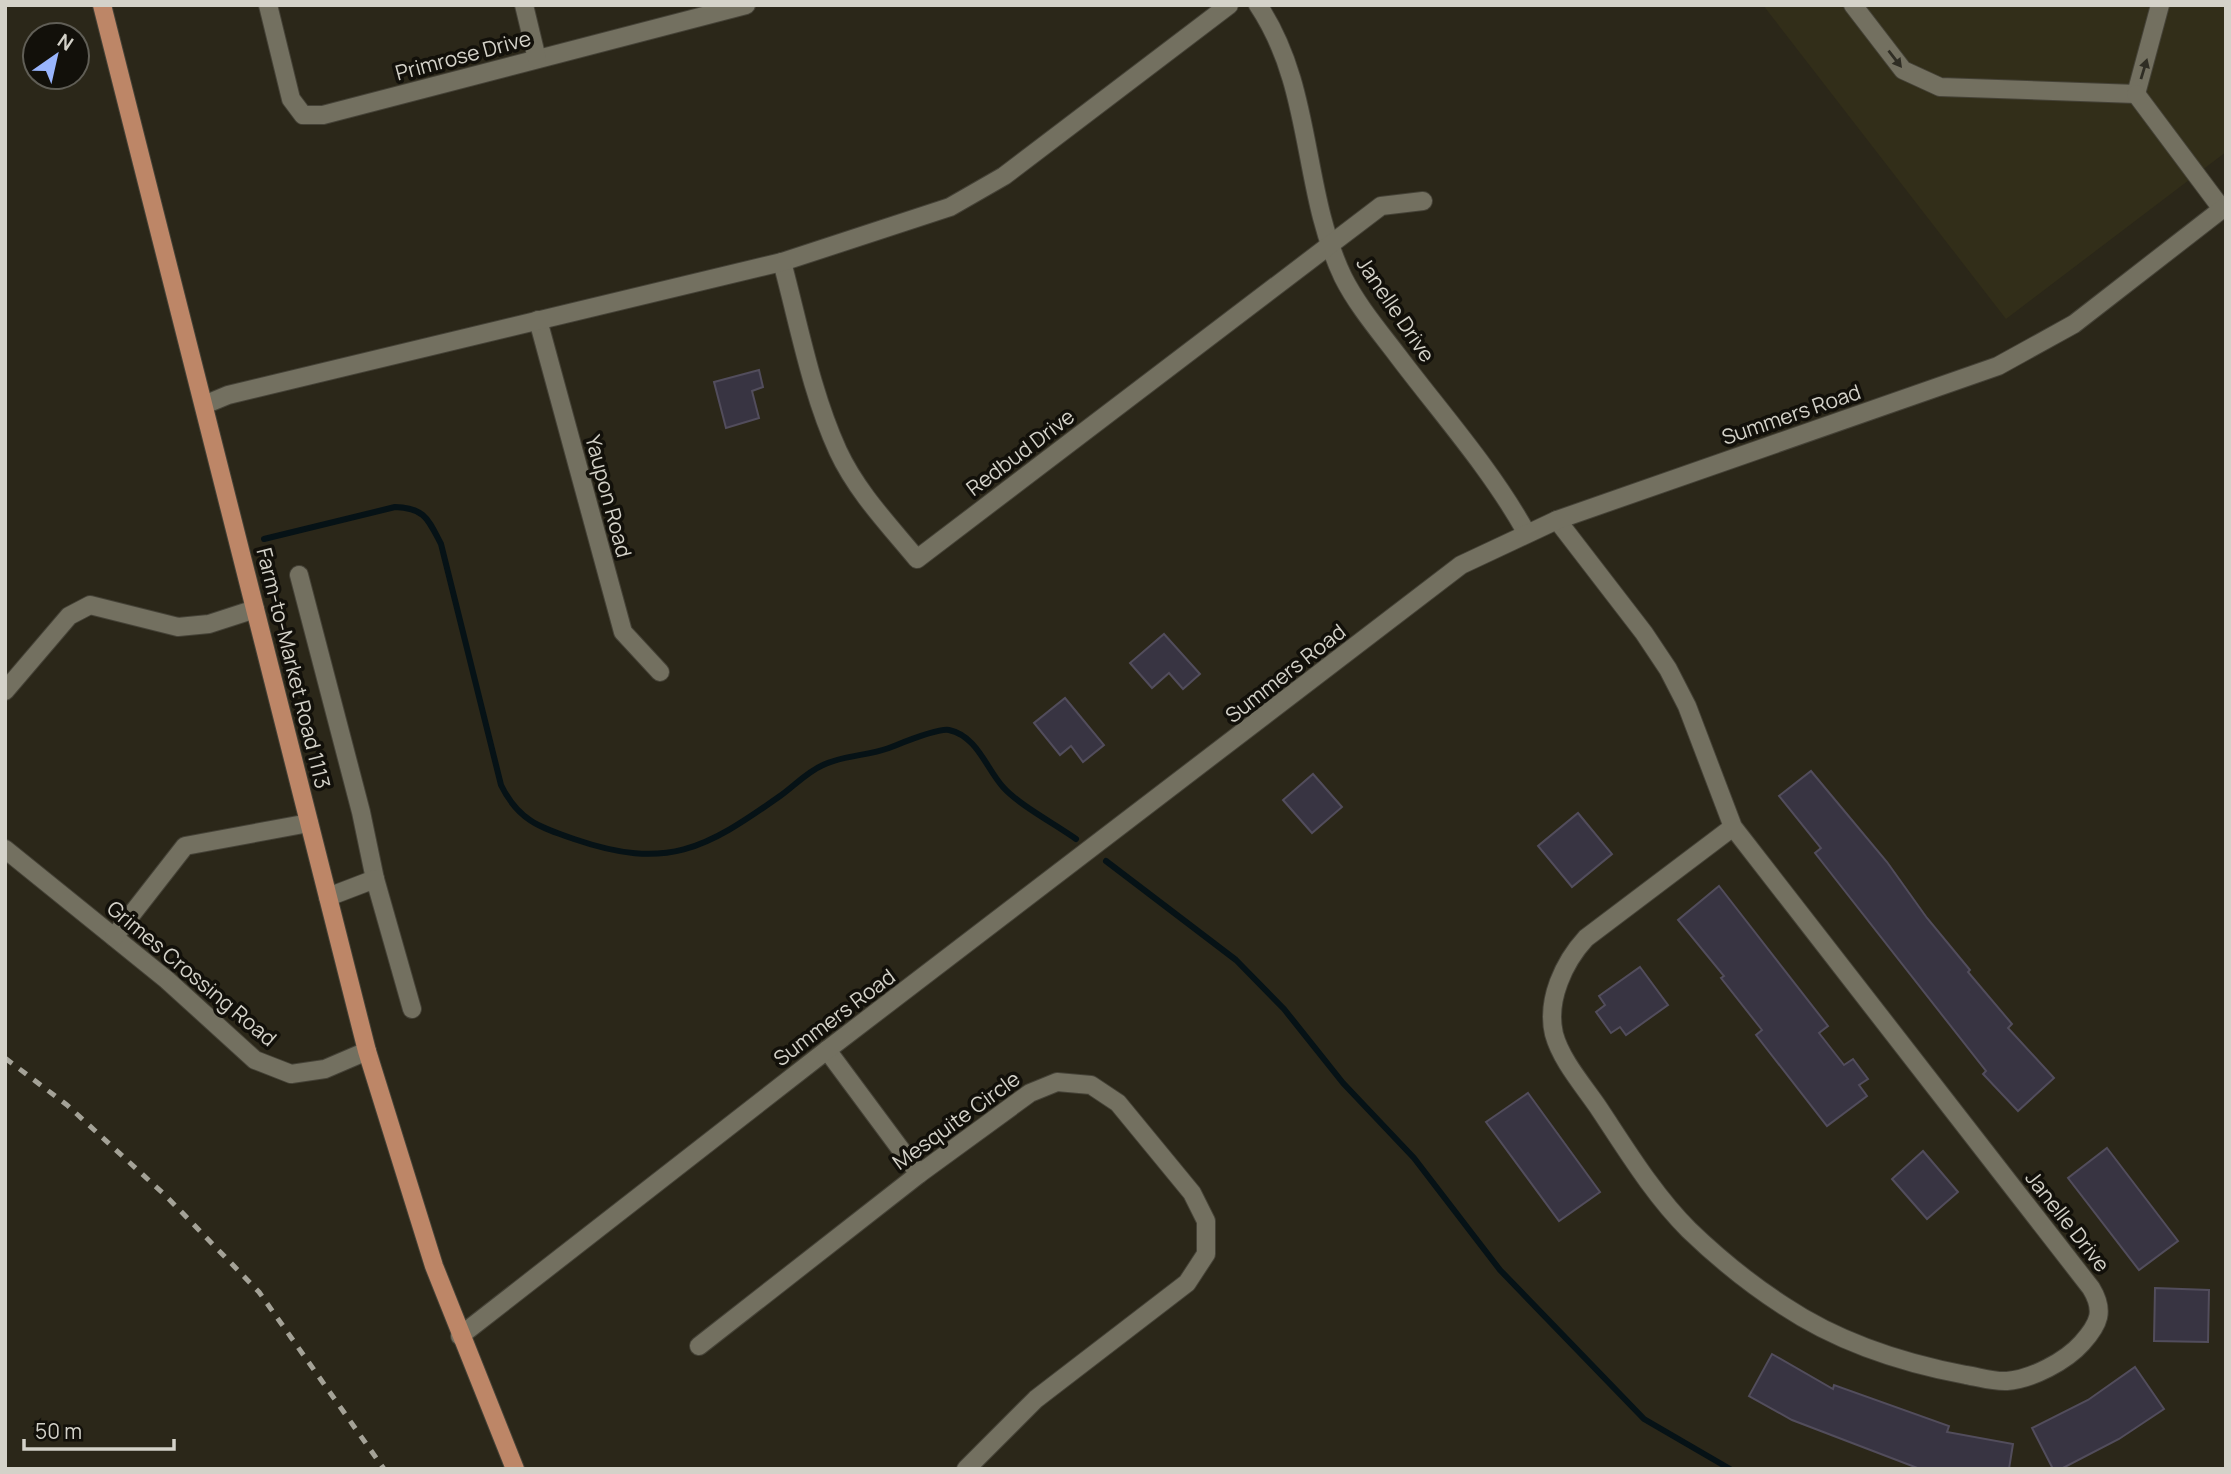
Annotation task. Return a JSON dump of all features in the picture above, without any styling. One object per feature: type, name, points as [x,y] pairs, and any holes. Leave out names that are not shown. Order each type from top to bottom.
[{"type":"main road","name":"Farm-to-Market Road 1113","points":[[102,5],[367,1051],[434,1265],[515,1469]]},
{"type":"street","name":"Primrose Drive","points":[[268,5],[291,99],[303,115],[323,115],[746,5]]},
{"type":"street","points":[[524,5],[537,59]]},
{"type":"street","points":[[204,405],[228,395],[782,262],[950,207],[1004,176],[1229,5]]},
{"type":"street","name":"Janelle Drive","points":[[1258,5],[1275,31],[1293,78],[1330,244],[1344,279],[1375,326],[1497,487],[1526,532]]},
{"type":"street","points":[[1853,5],[1903,70],[1940,87],[2136,94]]},
{"type":"street","points":[[2136,94],[2160,5]]},
{"type":"street","points":[[2136,94],[2224,208]]},
{"type":"street","name":"Redbud Drive","points":[[782,262],[819,399],[839,453],[872,506],[917,559],[1381,206],[1423,201]]},
{"type":"street","name":"Summers Road","points":[[460,1336],[827,1050],[1461,565],[1526,532],[1557,520],[1998,366],[2074,324],[2224,208]]},
{"type":"street","name":"Yaupon Road","points":[[538,320],[623,632],[660,672]]},
{"type":"street","name":"Janelle Drive","points":[[1557,520],[1668,669],[1687,706],[1733,827],[2099,1300],[2101,1312],[2088,1337],[2078,1348],[2042,1370],[2007,1381],[1932,1369],[1875,1352],[1784,1307],[1733,1270],[1688,1228],[1649,1183],[1567,1061],[1554,1035],[1553,1009],[1556,990],[1572,953],[1586,938],[1733,827]]},
{"type":"street","points":[[299,575],[361,812],[374,879],[412,1009]]},
{"type":"street","points":[[5,691],[69,616],[90,605],[178,627],[209,624],[255,609]]},
{"type":"street","points":[[114,937],[185,846],[309,823]]},
{"type":"street","name":"Grimes Crossing Road","points":[[5,849],[167,980],[255,1060],[290,1074],[325,1069],[367,1051]]},
{"type":"street","points":[[328,897],[374,879]]},
{"type":"street","points":[[827,1050],[919,1174]]},
{"type":"street","name":"Mesquite Circle","points":[[699,1346],[919,1174],[1030,1093],[1057,1082],[1091,1085],[1118,1103],[1192,1193],[1206,1221],[1206,1254],[1187,1283],[1036,1399],[966,1469]]},
{"type":"shaded area","points":[[1763,5],[2226,5],[2226,152],[2006,319]]},
{"type":"building","points":[[759,370],[763,387],[752,391],[759,418],[726,428],[714,382]]},
{"type":"building","points":[[1164,634],[1200,674],[1183,689],[1169,673],[1152,688],[1130,663]]},
{"type":"building","points":[[1065,698],[1104,745],[1083,762],[1071,746],[1060,755],[1034,723]]},
{"type":"building","points":[[1811,771],[1887,862],[1927,918],[1970,970],[1968,972],[2012,1024],[2008,1028],[2054,1078],[2018,1111],[1983,1074],[1986,1071],[1815,853],[1821,848],[1779,796]]},
{"type":"building","points":[[1313,774],[1342,807],[1312,833],[1283,800]]},
{"type":"building","points":[[1578,813],[1612,854],[1572,887],[1538,846]]},
{"type":"building","points":[[1719,886],[1828,1026],[1819,1033],[1844,1065],[1853,1059],[1868,1079],[1859,1085],[1867,1096],[1827,1126],[1756,1035],[1762,1030],[1721,978],[1724,976],[1678,920]]},
{"type":"building","points":[[1640,967],[1668,1005],[1626,1035],[1620,1027],[1611,1033],[1596,1012],[1605,1005],[1599,996]]},
{"type":"building","points":[[1528,1093],[1600,1192],[1559,1221],[1486,1122]]},
{"type":"building","points":[[2107,1148],[2178,1241],[2139,1270],[2068,1178]]},
{"type":"building","points":[[1923,1151],[1958,1192],[1927,1219],[1892,1179]]},
{"type":"building","points":[[2155,1288],[2209,1290],[2208,1342],[2154,1341]]},
{"type":"building","points":[[1772,1354],[1833,1389],[1834,1385],[1949,1426],[1947,1432],[2013,1444],[2009,1469],[1920,1469],[1792,1420],[1749,1396]]},
{"type":"building","points":[[2135,1367],[2164,1409],[2119,1439],[2061,1469],[2053,1469],[2032,1428],[2088,1400]]},
{"type":"waterway","points":[[264,539],[395,507],[413,510],[424,516],[441,544],[501,785],[522,814],[540,826],[562,835],[606,849],[635,853],[684,849],[729,830],[823,765],[881,751],[928,733],[949,730],[959,733],[974,746],[1010,794],[1076,839]]},
{"type":"waterway","points":[[1106,861],[1236,960],[1284,1009],[1343,1083],[1414,1158],[1500,1270],[1644,1419],[1730,1469]]},
{"type":"railway","points":[[5,1058],[67,1105],[166,1196],[259,1292],[384,1469]]}]
